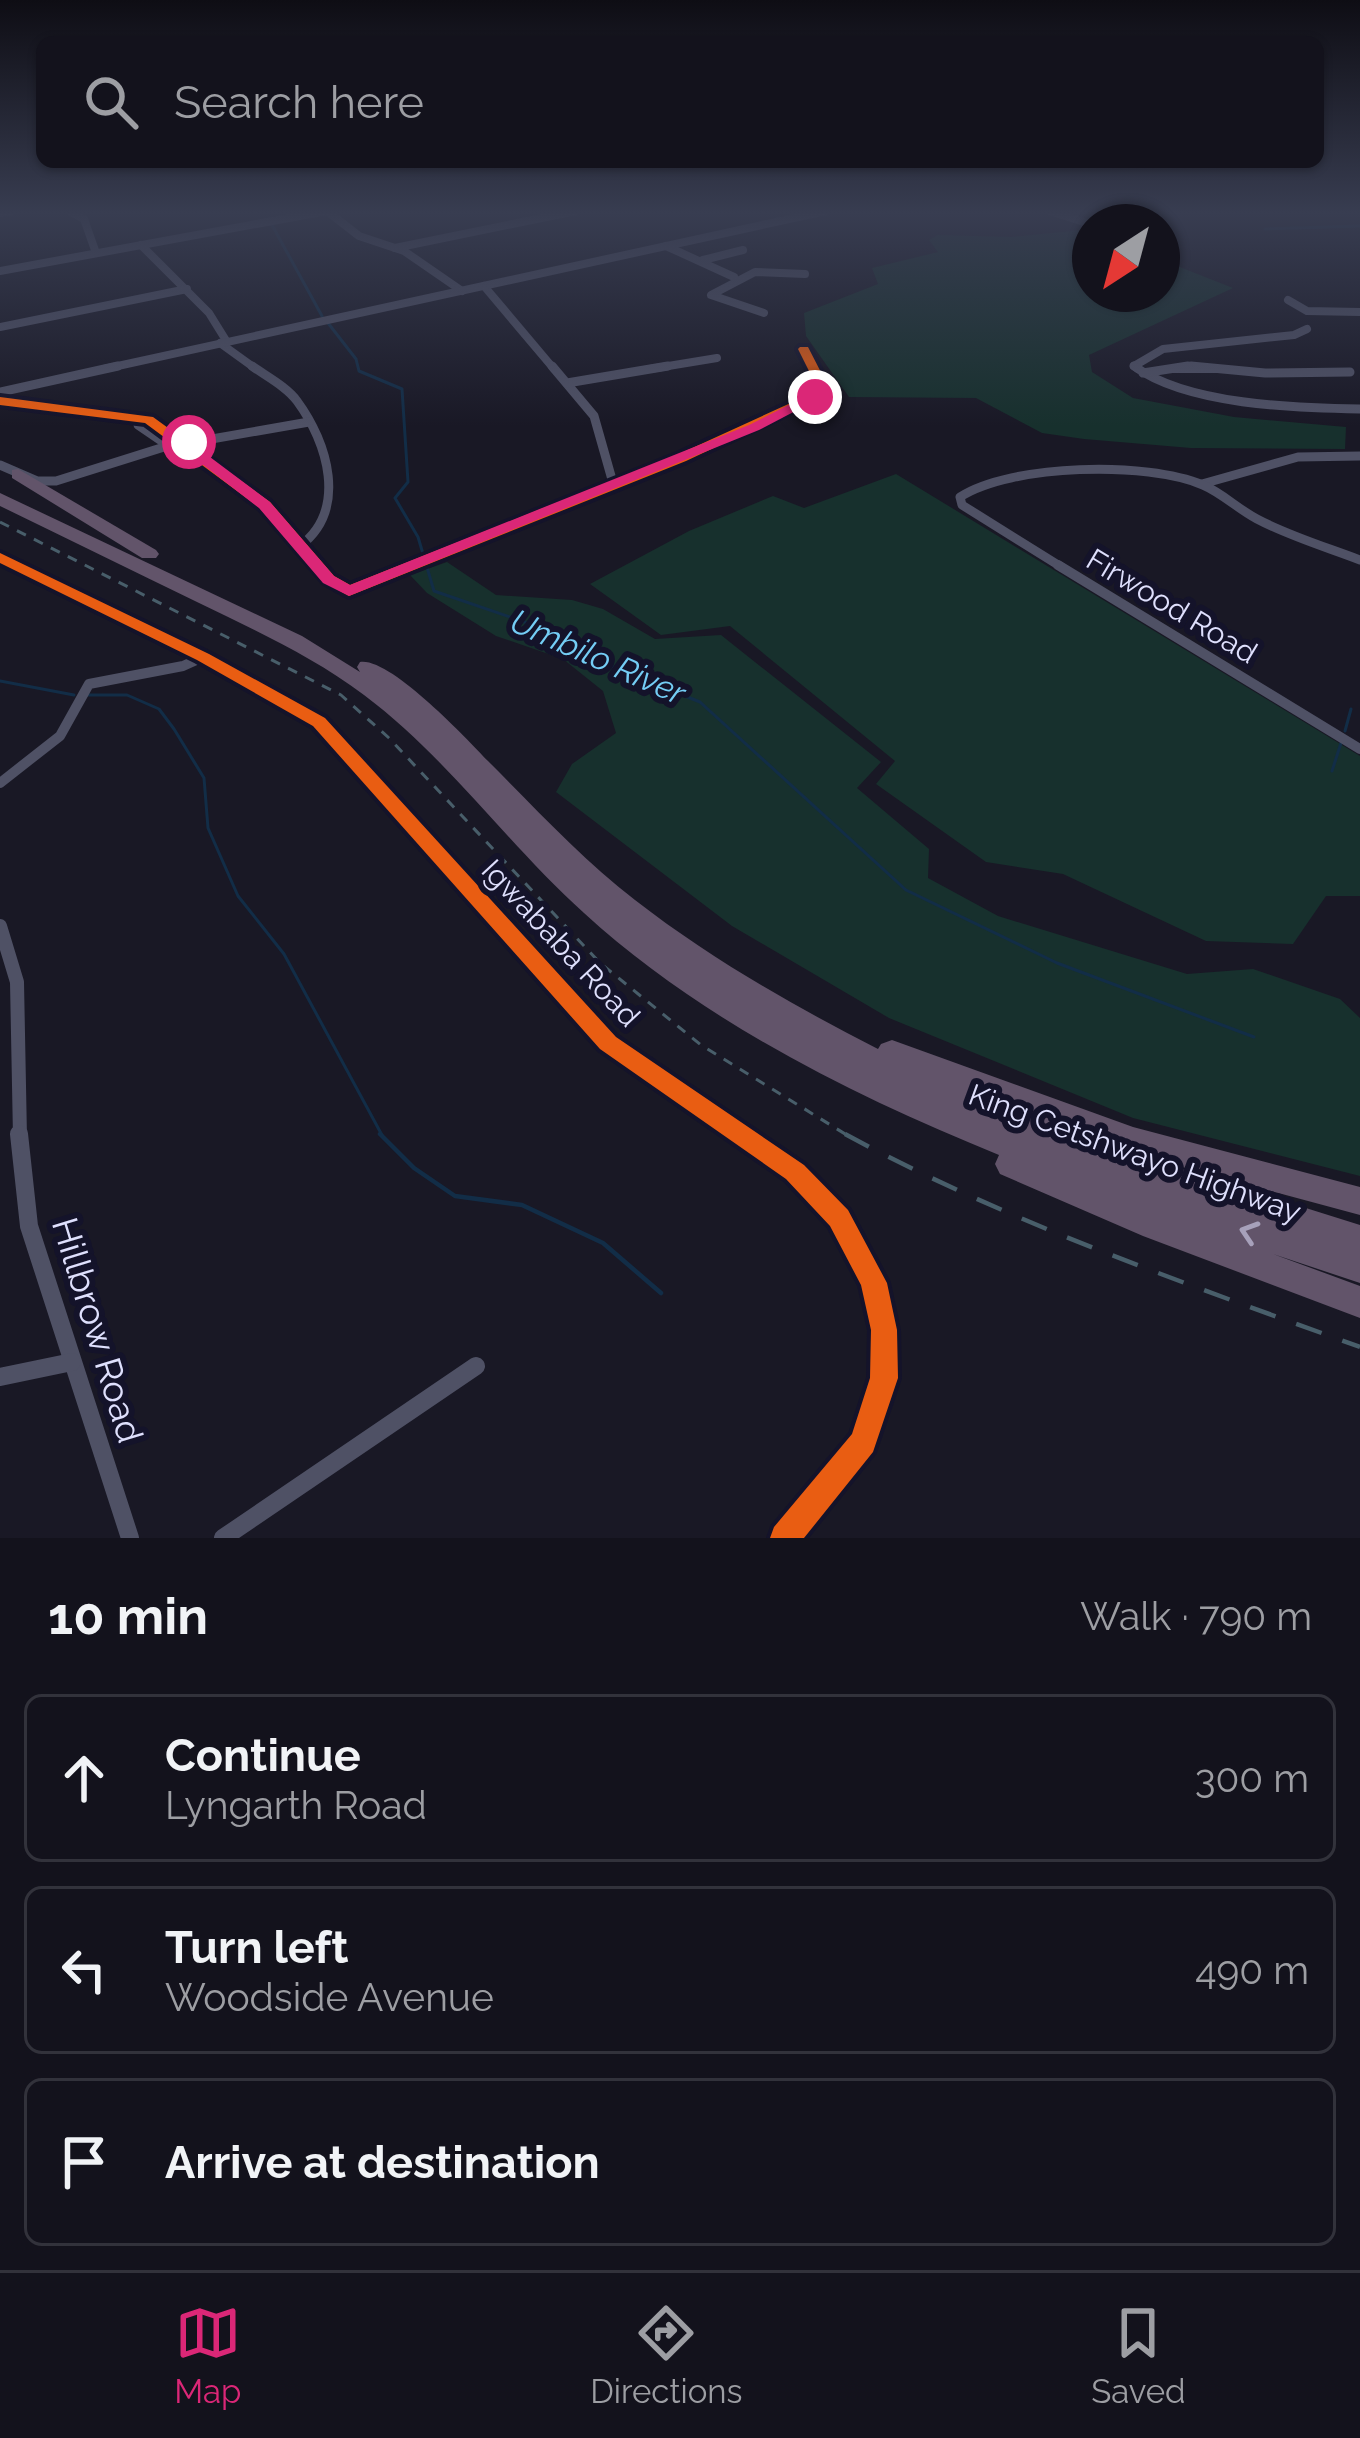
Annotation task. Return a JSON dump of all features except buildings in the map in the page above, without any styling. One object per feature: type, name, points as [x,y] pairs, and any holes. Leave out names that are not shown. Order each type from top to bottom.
[{"type":"highway","points":[[6,475],[55,489],[175,569]]},
{"type":"highway","name":"King Cetshwayo Highway","points":[[6,475],[175,569],[311,634],[389,682],[431,717],[591,878],[702,975],[1014,1124],[1152,1175],[1360,1240]]},
{"type":"highway","name":"King Cetshwayo Highway","points":[[0,501],[294,640],[357,679],[414,725],[579,895],[839,1068],[1006,1145],[1162,1204],[1360,1268]]},
{"type":"highway","points":[[702,975],[1024,1104],[1169,1152],[1360,1201]]},
{"type":"highway","points":[[702,975],[777,1045],[977,1150],[1155,1226],[1360,1303]]},
{"type":"street","points":[[180,283],[224,343],[293,395],[309,422],[332,481],[316,534],[300,546]]},
{"type":"street","points":[[449,283],[462,291]]},
{"type":"street","points":[[0,392],[499,283]]},
{"type":"street","points":[[728,283],[712,298],[764,313]]},
{"type":"street","points":[[484,286],[594,416],[613,483]]},
{"type":"street","points":[[0,327],[187,289]]},
{"type":"street","points":[[1288,300],[1307,311],[1360,312]]},
{"type":"street","points":[[1307,311],[1302,317],[1307,329],[1302,338],[1145,356],[1134,364],[1140,374],[1259,402],[1360,406]]},
{"type":"street","points":[[138,424],[182,443],[265,505],[328,579],[349,591],[754,428],[815,397],[821,383],[804,349]]},
{"type":"street","points":[[567,383],[717,358]]},
{"type":"street","points":[[1140,374],[1182,366],[1264,373],[1350,372]]},
{"type":"street","points":[[0,401],[121,418]]},
{"type":"street","points":[[20,409],[139,416],[159,435]]},
{"type":"street","points":[[55,489],[182,443],[309,422]]},
{"type":"street","points":[[1202,484],[1298,457],[1360,456]]},
{"type":"street","name":"Firwood Road","points":[[1202,484],[1165,476],[1019,474],[970,489],[960,503],[1360,749]]},
{"type":"street","points":[[1202,484],[1257,518],[1360,560]]},
{"type":"street","name":"Igwababa Road","points":[[0,557],[203,657],[320,722],[593,1030],[795,1172],[852,1237],[874,1283],[884,1330],[884,1378],[863,1442],[785,1538]]},
{"type":"street","points":[[1,781],[60,736],[89,684],[183,666],[203,657]]},
{"type":"street","name":"Hillbrow Road","points":[[0,926],[17,982],[27,1213],[130,1538]]},
{"type":"street","points":[[0,1377],[72,1362]]},
{"type":"street","points":[[223,1538],[476,1366]]},
{"type":"green space","points":[[878,283],[1072,283],[1072,312],[1180,312],[1180,283],[1220,283],[1233,288],[1089,355],[1092,372],[1133,398],[1234,417],[1346,427],[1345,449],[1191,448],[1084,439],[1042,433],[976,398],[849,397],[806,336],[804,313]]},
{"type":"green space","points":[[896,474],[1360,756],[1360,896],[1326,896],[1293,944],[1206,941],[1063,874],[986,862],[876,784],[895,761],[730,626],[661,635],[590,584],[689,531],[773,496],[804,508]]},
{"type":"green space","points":[[447,562],[496,595],[572,600],[603,609],[655,639],[721,635],[881,762],[857,788],[929,849],[928,878],[998,916],[1187,974],[1253,969],[1340,999],[1360,1018],[1360,1176],[1133,1118],[889,1018],[732,926],[556,792],[572,764],[616,733],[603,691],[563,659],[496,636],[427,593],[410,575]]},
{"type":"waterway","name":"Umbilo River","points":[[304,283],[322,316]]},
{"type":"waterway","name":"Umbilo River","points":[[328,323],[356,359],[359,371],[402,389],[408,482],[395,498],[418,537],[434,591],[548,630],[615,668],[700,702],[906,890],[1057,963],[1254,1037]]},
{"type":"waterway","points":[[0,681],[74,695]]},
{"type":"waterway","points":[[88,695],[127,695],[159,709],[174,729],[204,778],[208,828],[238,896],[284,954],[383,1137]]},
{"type":"waterway","points":[[1345,731],[1351,709]]},
{"type":"waterway","points":[[1332,771],[1341,743]]},
{"type":"waterway","points":[[380,1134],[383,1137]]},
{"type":"waterway","points":[[383,1137],[414,1168],[455,1196],[522,1205],[603,1243],[661,1293]]},
{"type":"railway","points":[[0,522],[341,695],[389,738],[600,963],[701,1045],[846,1134]]},
{"type":"railway","points":[[846,1134],[1034,1224],[1360,1347]]},
{"type":"railway","points":[[846,1134],[850,1137]]},
{"type":"cycle path","points":[[0,401],[149,420],[265,505],[329,579],[349,591],[681,458],[799,403],[822,386],[804,349]]},
{"type":"cycle path","points":[[0,557],[203,657],[319,722],[608,1043],[795,1172],[839,1218],[874,1283],[884,1330],[884,1378],[863,1442],[785,1538]]},
{"type":"route","points":[[189,442],[183,444],[265,505],[328,579],[349,591],[754,428],[815,397]]}]
